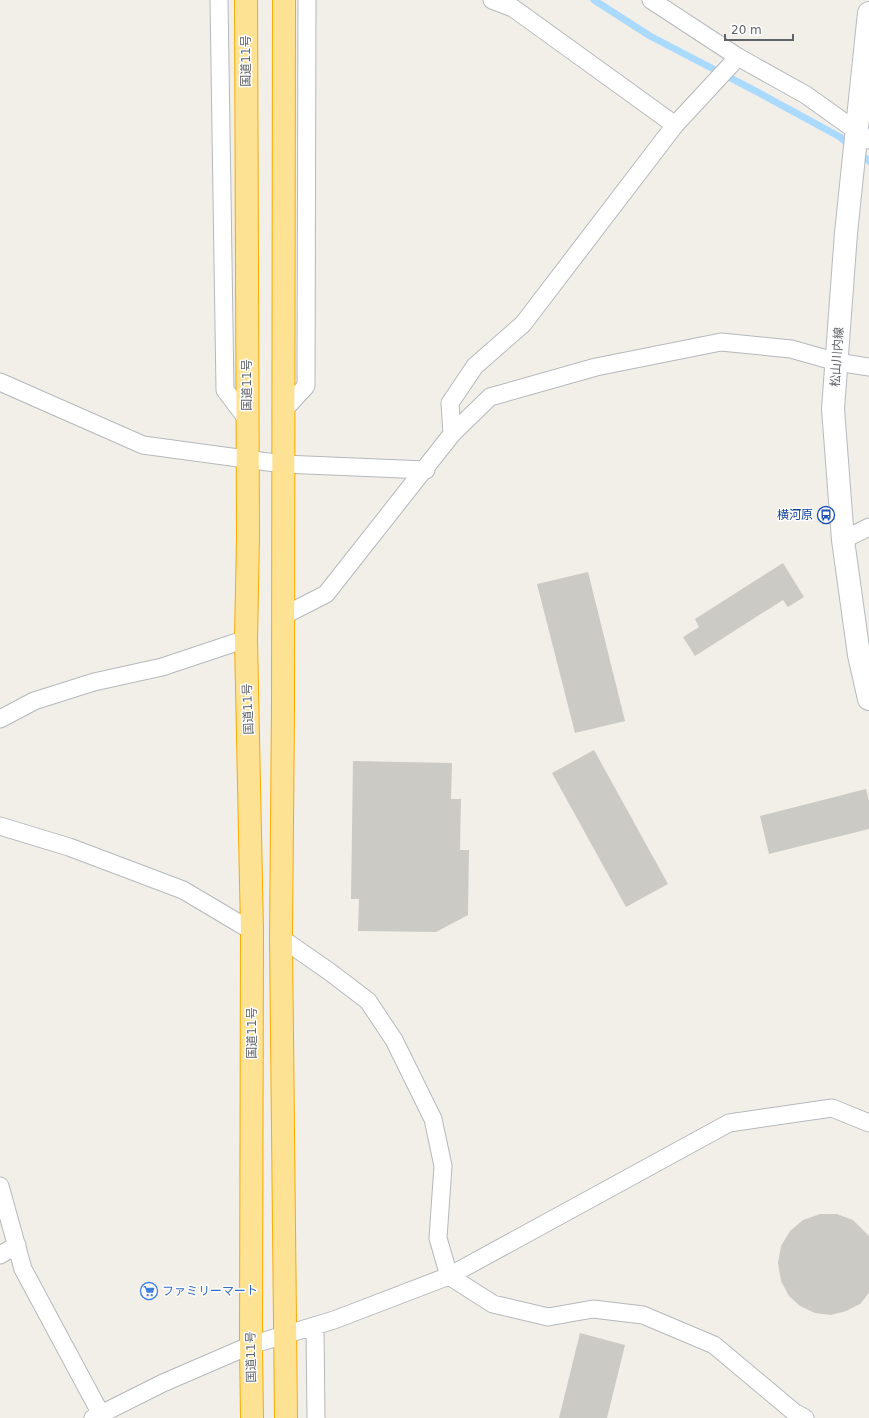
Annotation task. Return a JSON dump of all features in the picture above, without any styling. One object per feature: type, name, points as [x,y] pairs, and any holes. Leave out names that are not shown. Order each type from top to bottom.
[{"type":"highway","name":"国道11号","points":[[246,0],[246,639],[252,931],[252,1418]]},
{"type":"highway","points":[[284,0],[281,938],[286,1418]]},
{"type":"main road","name":"松山川内線","points":[[869,13],[862,135],[836,362],[833,409],[843,540],[859,655],[869,699]]},
{"type":"street","points":[[219,0],[225,390],[247,419]]},
{"type":"street","points":[[283,411],[306,386],[307,0]]},
{"type":"street","points":[[492,0],[513,8],[675,125]]},
{"type":"street","points":[[651,0],[738,57],[806,95],[862,135]]},
{"type":"street","points":[[452,434],[450,403],[475,366],[523,324],[675,125],[738,57]]},
{"type":"street","points":[[283,616],[326,594],[426,470],[452,434],[490,397],[596,367],[721,342],[792,349],[836,362],[869,367]]},
{"type":"street","points":[[0,382],[143,444],[283,464],[426,470]]},
{"type":"street","points":[[843,540],[869,527]]},
{"type":"street","points":[[0,719],[34,700],[94,682],[162,667],[246,639]]},
{"type":"street","points":[[0,826],[69,847],[183,890],[252,931]]},
{"type":"street","points":[[281,938],[330,972],[368,1001],[397,1046],[433,1119],[443,1166],[438,1238],[449,1276],[493,1304],[548,1317],[593,1309],[644,1315],[714,1345],[796,1416]]},
{"type":"street","points":[[0,1186],[23,1269],[99,1417],[163,1383],[251,1344],[315,1326],[449,1276],[729,1122],[832,1108],[869,1124]]},
{"type":"street","points":[[0,1255],[17,1246]]},
{"type":"street","points":[[315,1326],[316,1418]]},
{"type":"building","points":[[783,563],[804,597],[788,607],[783,600],[695,656],[683,637],[699,627],[695,619]]},
{"type":"building","points":[[588,572],[625,721],[575,733],[537,584]]},
{"type":"building","points":[[594,750],[668,884],[626,907],[552,773]]},
{"type":"building","points":[[353,761],[452,763],[451,799],[461,799],[460,850],[469,850],[468,915],[436,932],[358,931],[359,899],[351,899]]},
{"type":"building","points":[[866,789],[869,801],[869,829],[769,854],[760,816]]},
{"type":"building","points":[[820,1214],[837,1214],[853,1220],[869,1236],[869,1293],[860,1304],[846,1311],[831,1315],[815,1313],[800,1306],[789,1296],[781,1281],[778,1263],[781,1246],[790,1231],[803,1220]]},
{"type":"building","points":[[580,1333],[625,1345],[607,1418],[559,1418]]},
{"type":"waterway","points":[[594,0],[650,36],[840,137],[869,161]]},
{"type":"place","name":"横河原","points":[[826,515]]},
{"type":"place","name":"ファミリーマート","points":[[149,1291]]}]
